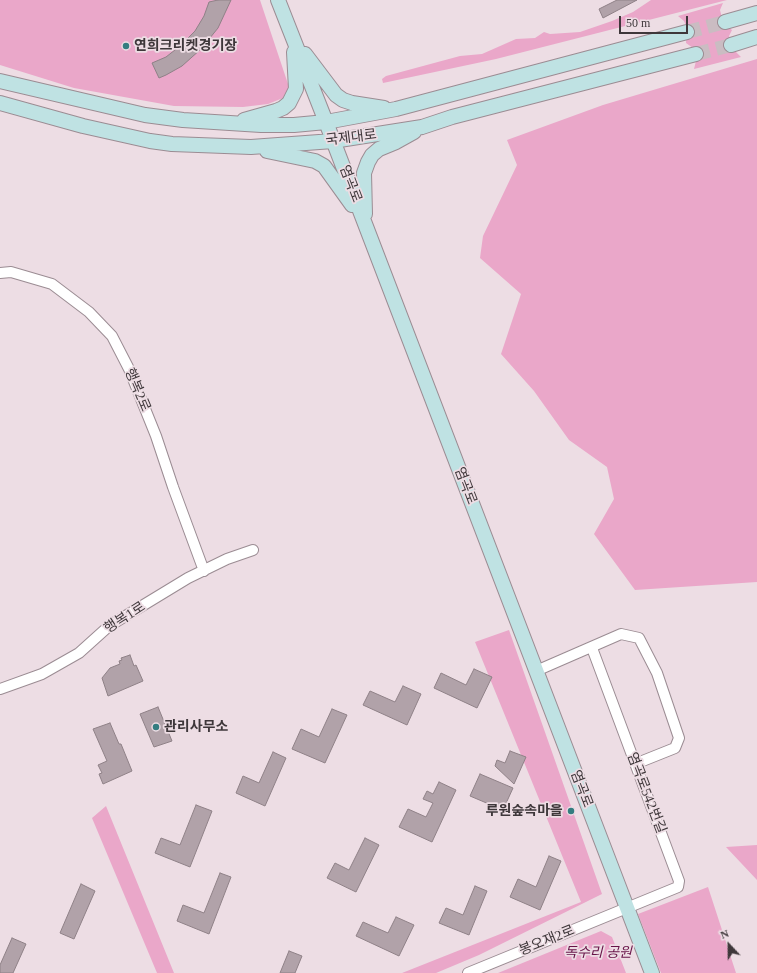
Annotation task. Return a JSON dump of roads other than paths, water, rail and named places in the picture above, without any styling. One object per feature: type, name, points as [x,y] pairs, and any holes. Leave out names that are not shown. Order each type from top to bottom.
[{"type":"main road","name":"염곡로","points":[[278,0],[652,973]]},
{"type":"main road","points":[[725,22],[757,13]]},
{"type":"main road","name":"국제대로","points":[[0,80],[145,115],[183,120],[277,125],[326,122],[396,110],[687,32]]},
{"type":"main road","points":[[731,45],[757,37]]},
{"type":"main road","points":[[293,38],[336,95],[343,100],[352,103],[396,110]]},
{"type":"main road","points":[[231,123],[276,111],[289,103],[296,89],[293,38]]},
{"type":"main road","name":"국제대로","points":[[0,103],[83,126],[150,141],[172,144],[251,147],[333,141],[422,127],[696,54]]},
{"type":"main road","points":[[365,225],[364,173],[372,155],[379,149],[396,142],[422,127]]},
{"type":"main road","points":[[251,147],[315,161],[324,166],[332,175],[365,225]]},
{"type":"street","name":"행복2로","points":[[0,274],[11,272],[52,284],[89,312],[112,336],[129,369],[156,436],[204,571]]},
{"type":"street","name":"행복1로","points":[[0,689],[42,674],[79,653],[109,626],[188,578],[226,559],[253,550]]},
{"type":"street","points":[[536,671],[592,648],[621,634],[639,638],[657,673],[679,738],[675,748],[635,764]]},
{"type":"street","name":"염곡로542번길","points":[[592,648],[679,881],[678,887],[627,908]]},
{"type":"street","name":"봉오재2로","points":[[468,973],[627,908]]},
{"type":"tunnel","points":[[687,32],[725,22]]},
{"type":"tunnel","points":[[696,54],[731,45]]},
{"type":"place","name":"연희크리켓경기장","points":[[126,46]]},
{"type":"place","name":"관리사무소","points":[[156,727]]},
{"type":"place","name":"루원숲속마을","points":[[571,811]]},
{"type":"park label","name":"독수리 공원","points":[[598,953]]}]
